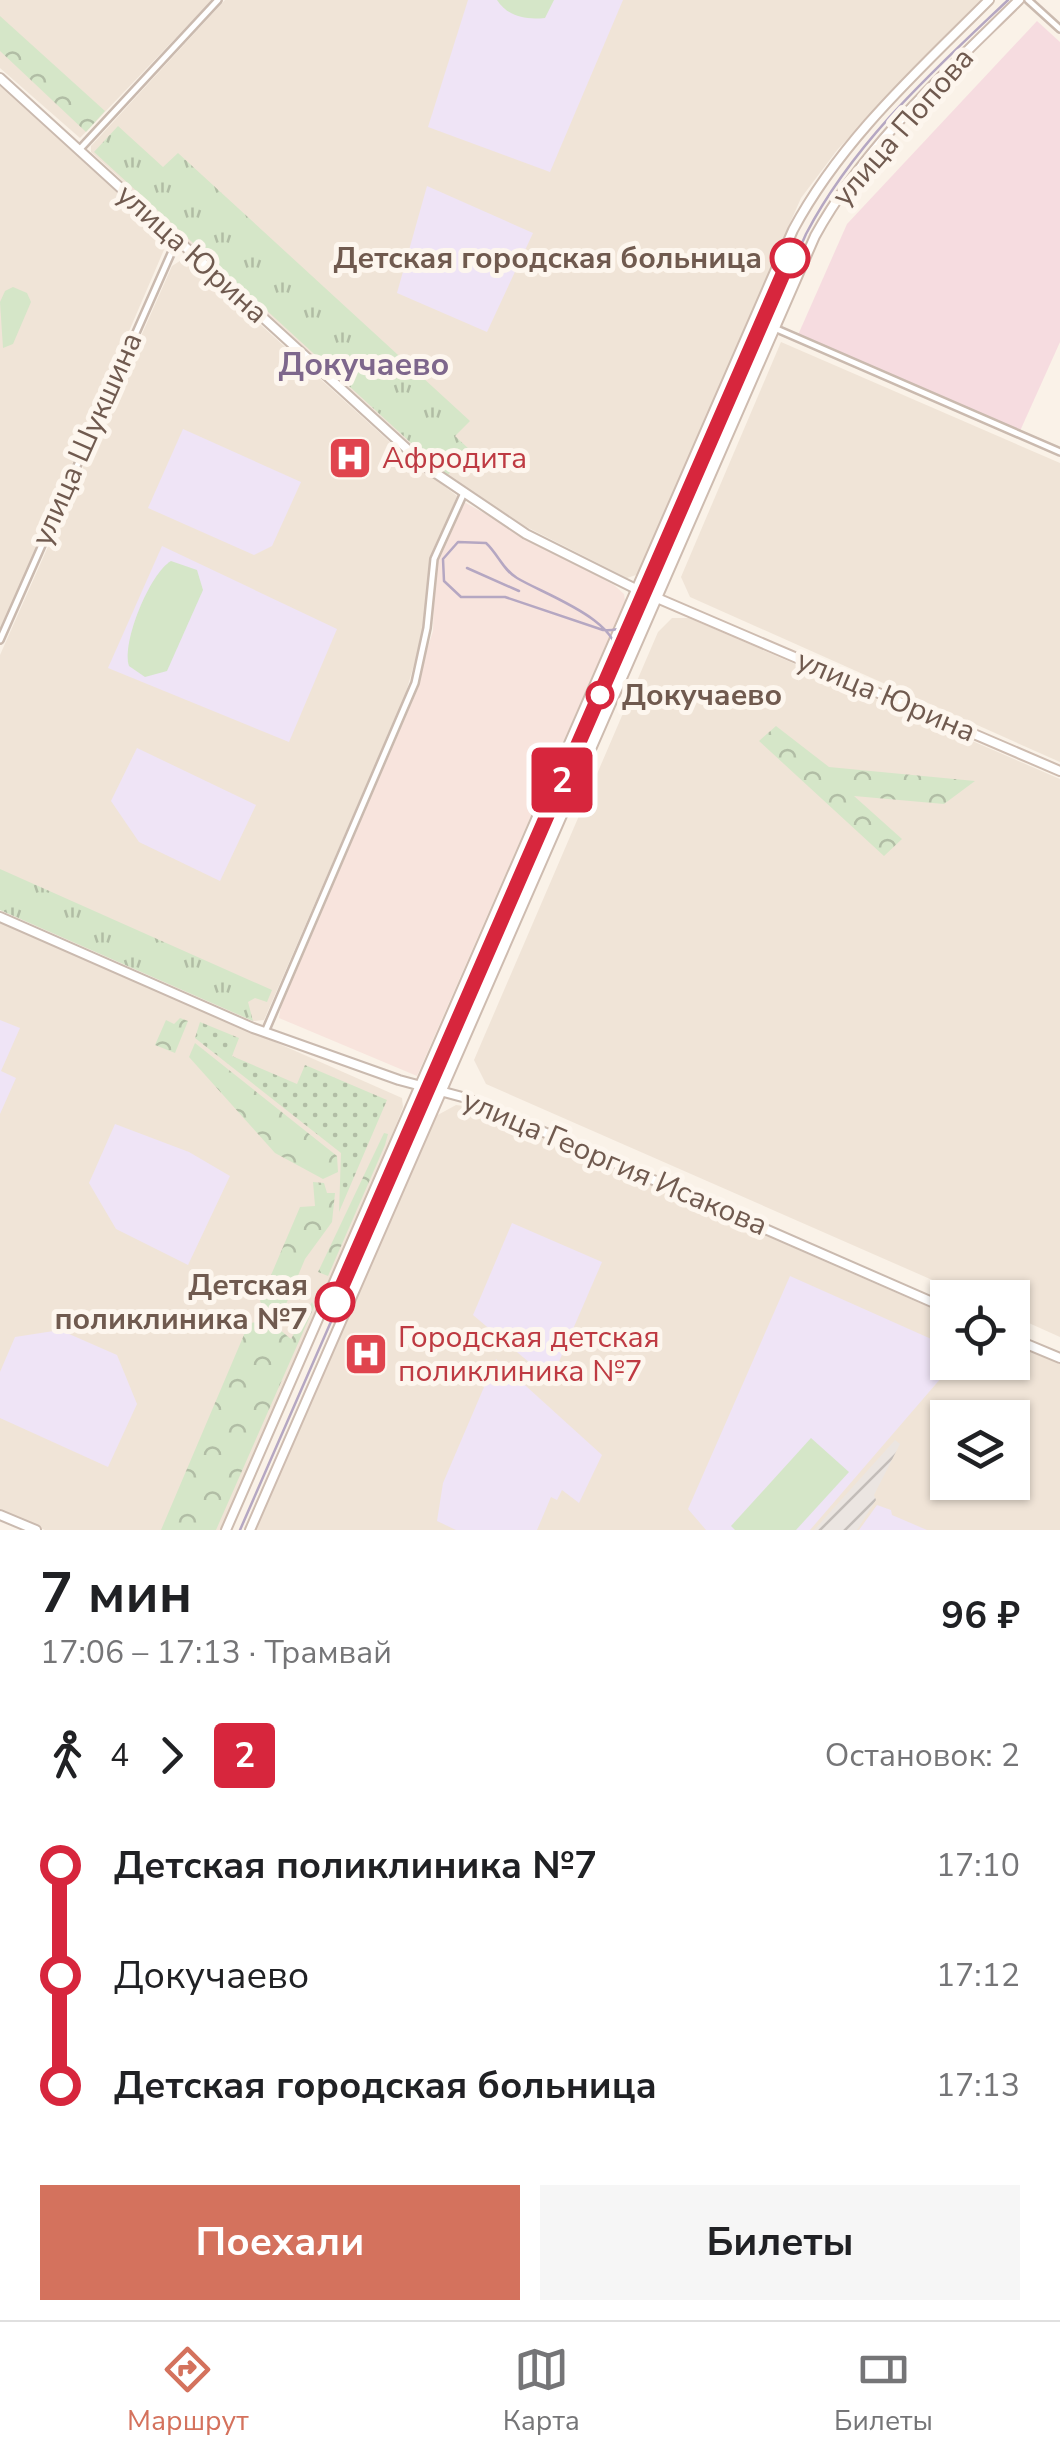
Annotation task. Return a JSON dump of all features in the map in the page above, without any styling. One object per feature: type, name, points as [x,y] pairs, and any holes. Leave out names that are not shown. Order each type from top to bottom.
[{"type":"main road","name":"улица Попова","points":[[226,1530],[793,230],[830,171],[884,105],[989,0]]},
{"type":"main road","name":"улица Попова","points":[[250,1530],[815,236],[840,193],[910,110],[1020,0]]},
{"type":"main road","name":"улица Юрина","points":[[0,78],[463,495],[550,548],[636,589],[1060,772]]},
{"type":"main road","points":[[554,776],[575,783]]},
{"type":"main road","name":"улица Георгия Исакова","points":[[0,917],[265,1032],[442,1090],[930,1300]]},
{"type":"main road","points":[[1030,1346],[1060,1358]]},
{"type":"main road","points":[[0,1514],[15,1526],[36,1530]]},
{"type":"street","points":[[78,150],[218,0]]},
{"type":"street","points":[[1028,0],[1060,28]]},
{"type":"street","name":"улица Шукшина","points":[[0,640],[177,240]]},
{"type":"street","points":[[753,319],[1060,452]]},
{"type":"street","points":[[265,1032],[414,683],[428,628],[434,559],[463,495]]},
{"type":"shaded area","points":[[0,0],[212,0],[80,138],[0,68]]},
{"type":"shaded area","points":[[225,0],[982,0],[838,149],[801,198],[643,563],[636,575],[627,578],[507,517],[438,469],[91,152],[91,146]]},
{"type":"shaded area","points":[[468,0],[623,0],[550,172],[428,127]]},
{"type":"shaded area","points":[[1037,21],[1060,42],[1060,342],[1020,431],[798,335],[847,224]]},
{"type":"shaded area","points":[[0,85],[162,232],[166,245],[0,632]]},
{"type":"shaded area","points":[[427,186],[533,233],[487,332],[397,293]]},
{"type":"shaded area","points":[[186,257],[403,454],[457,496],[432,557],[424,629],[405,696],[264,1020],[253,1021],[0,910],[0,655],[172,266]]},
{"type":"shaded area","points":[[781,342],[1060,463],[1060,762],[690,597],[681,577]]},
{"type":"shaded area","points":[[183,429],[301,482],[272,546],[254,555],[148,508]]},
{"type":"shaded area","points":[[464,502],[614,585],[624,594],[625,601],[417,1076],[279,1018],[282,999],[407,712],[433,631],[435,560]]},
{"type":"shaded area","points":[[162,546],[337,629],[289,742],[108,668]]},
{"type":"shaded area","points":[[672,618],[689,618],[1060,779],[1060,1337],[1030,1324],[1030,1280],[932,1280],[486,1084],[474,1060],[658,632]]},
{"type":"shaded area","points":[[137,748],[256,805],[220,881],[139,842],[111,801]]},
{"type":"shaded area","points":[[0,921],[402,1098],[403,1107],[373,1184],[221,1530],[45,1530],[0,1511]]},
{"type":"shaded area","points":[[0,1020],[20,1028],[1,1071],[16,1078],[0,1114]]},
{"type":"shaded area","points":[[456,1105],[472,1107],[930,1308],[930,1380],[1030,1380],[1030,1351],[1060,1364],[1060,1530],[254,1530],[434,1117]]},
{"type":"shaded area","points":[[115,1124],[189,1152],[230,1176],[188,1265],[116,1229],[89,1183]]},
{"type":"shaded area","points":[[512,1223],[602,1262],[554,1373],[530,1363],[473,1315]]},
{"type":"shaded area","points":[[790,1276],[930,1338],[930,1380],[939,1380],[810,1530],[706,1530],[688,1509]]},
{"type":"shaded area","points":[[60,1330],[117,1355],[137,1404],[108,1467],[0,1418],[0,1372],[15,1337]]},
{"type":"shaded area","points":[[496,1359],[602,1455],[579,1503],[562,1490],[557,1500],[551,1497],[537,1530],[456,1530],[437,1521],[443,1483]]},
{"type":"shaded area","points":[[895,1440],[900,1444],[874,1495],[876,1500],[857,1530],[814,1530]]},
{"type":"shaded area","points":[[877,1505],[891,1510],[892,1515],[927,1530],[859,1530]]},
{"type":"green space","points":[[497,0],[554,0],[545,18],[524,18],[512,14]]},
{"type":"green space","points":[[0,16],[105,111],[86,132],[0,51]]},
{"type":"green space","points":[[118,126],[163,167],[178,153],[470,421],[455,436],[470,450],[447,476],[94,152]]},
{"type":"green space","points":[[13,287],[27,293],[31,302],[13,344],[3,348],[0,302],[5,291]]},
{"type":"green space","points":[[171,561],[197,570],[203,590],[167,671],[145,677],[129,666],[129,642],[146,593]]},
{"type":"green space","points":[[776,726],[829,767],[975,781],[944,804],[854,796],[902,839],[884,856],[759,741]]},
{"type":"green space","points":[[0,869],[272,990],[267,1002],[255,998],[248,1002],[253,1021],[0,910]]},
{"type":"green space","points":[[180,1018],[188,1021],[175,1053],[155,1045],[166,1020],[174,1024]]},
{"type":"green space","points":[[200,1022],[239,1038],[232,1056],[297,1084],[305,1065],[387,1100],[339,1212],[341,1153],[195,1038]]},
{"type":"green space","points":[[195,1043],[337,1156],[338,1172],[323,1179],[275,1153],[189,1057]]},
{"type":"green space","points":[[384,1133],[388,1134],[385,1145],[328,1276],[318,1272]]},
{"type":"green space","points":[[313,1182],[324,1183],[327,1193],[335,1193],[332,1222],[305,1259],[279,1321],[269,1317],[260,1301],[300,1207],[315,1206]]},
{"type":"green space","points":[[312,1302],[314,1307],[216,1530],[161,1530],[249,1323],[269,1321],[291,1339]]},
{"type":"green space","points":[[811,1438],[849,1472],[796,1530],[735,1530],[731,1526]]},
{"type":"tram line","points":[[240,1530],[806,234],[825,200],[871,138],[1008,0]]},
{"type":"tram line","name":"2","points":[[335,1302],[790,258]]},
{"type":"tram line","points":[[617,662],[616,647],[609,634],[596,622],[512,575],[486,543],[458,542],[443,559],[444,581],[461,597],[505,597],[603,630],[608,630],[613,630],[622,628],[638,615]]},
{"type":"tram line","points":[[467,568],[519,591]]},
{"type":"place","name":"Детская городская больница","points":[[790,258]]},
{"type":"place","name":"Афродита","points":[[350,458]]},
{"type":"place","name":"Докучаево","points":[[600,695]]},
{"type":"place","name":"Детская поликлиника №7","points":[[335,1302]]},
{"type":"place","name":"Городская детская поликлиника №7","points":[[366,1354]]},
{"type":"district","name":"Докучаево","points":[[364,364]]}]
